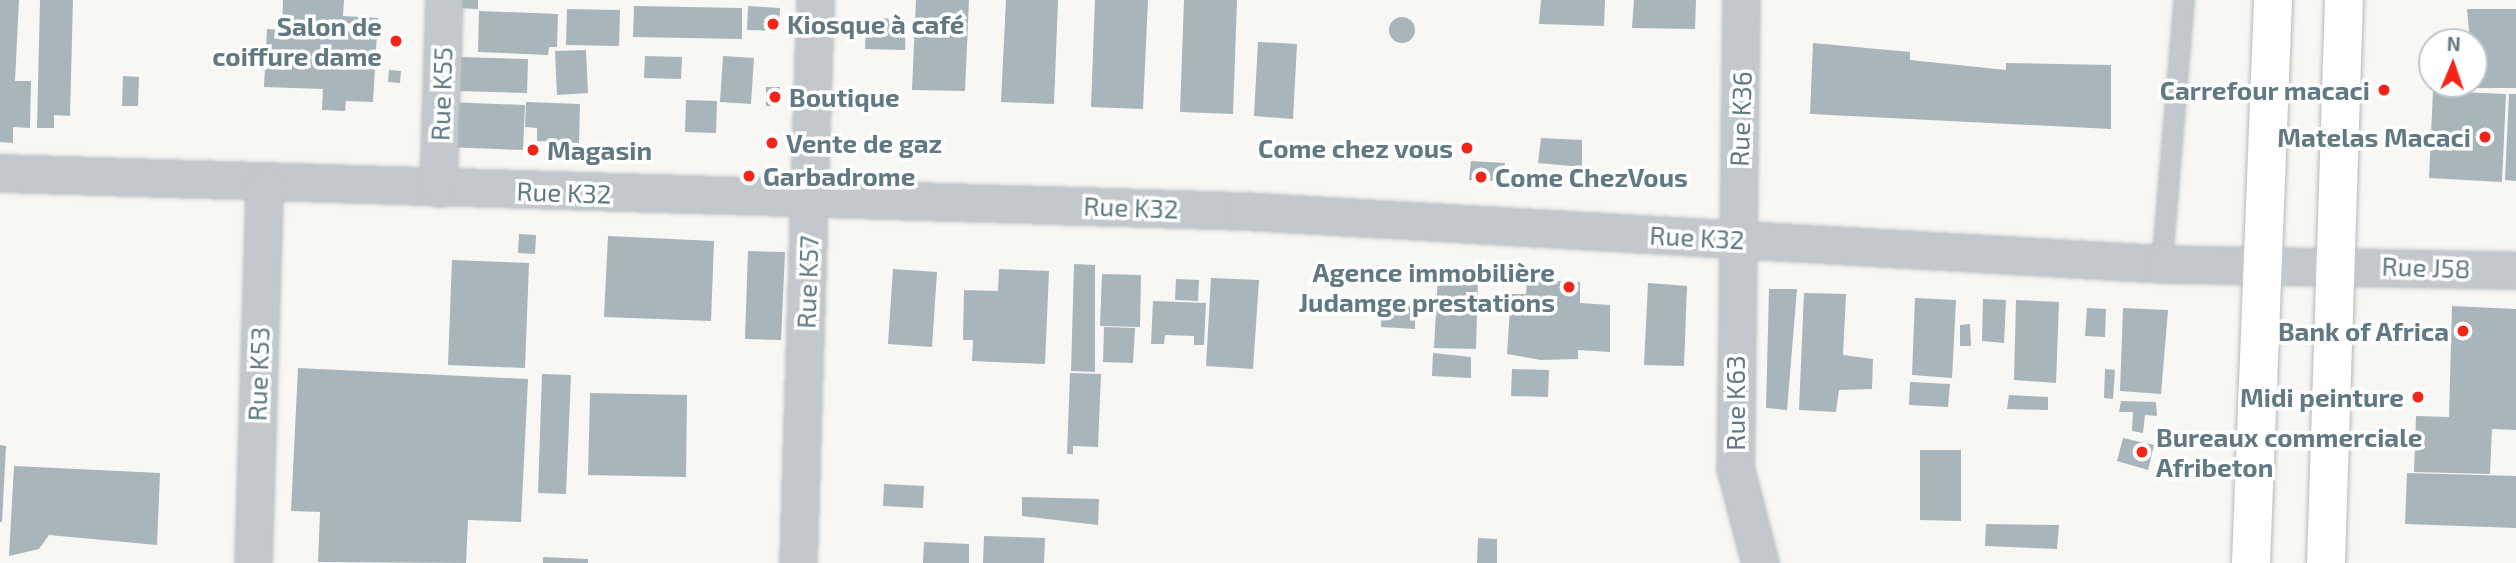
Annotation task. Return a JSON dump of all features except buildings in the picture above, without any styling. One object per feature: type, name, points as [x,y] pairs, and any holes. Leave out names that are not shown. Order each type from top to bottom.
[{"type":"main road","points":[[2251,563],[2273,0]]},
{"type":"main road","points":[[2326,563],[2344,0]]},
{"type":"street","name":"Rue K55","points":[[438,188],[444,0]]},
{"type":"street","name":"Rue K57","points":[[799,563],[815,0]]},
{"type":"street","name":"Rue K36","points":[[1736,239],[1741,0]]},
{"type":"street","name":"Rue K32","points":[[0,173],[264,184],[1244,211],[2162,264],[2261,266]]},
{"type":"street","name":"Rue K53","points":[[253,563],[264,184]]},
{"type":"street","name":"Rue K63","points":[[1736,239],[1735,467],[1760,563]]},
{"type":"street","name":"Rue J58","points":[[2261,266],[2336,265],[2516,270]]},
{"type":"lane","points":[[2162,264],[2184,0]]},
{"type":"place","name":"Kiosque à café","points":[[773,24]]},
{"type":"place","name":"Salon de coiffure dame","points":[[396,41]]},
{"type":"place","name":"Carrefour macaci","points":[[2384,90]]},
{"type":"place","name":"Boutique","points":[[775,97]]},
{"type":"place","name":"Matelas Macaci","points":[[2485,137]]},
{"type":"place","name":"Vente de gaz","points":[[772,143]]},
{"type":"place","name":"Come chez vous","points":[[1467,148]]},
{"type":"place","name":"Magasin","points":[[533,150]]},
{"type":"place","name":"Garbadrome","points":[[749,176]]},
{"type":"place","name":"Come ChezVous","points":[[1481,177]]},
{"type":"place","name":"Agence immobilière Judamge prestations","points":[[1569,287]]},
{"type":"place","name":"Bank of Africa","points":[[2463,331]]},
{"type":"place","name":"Midi peinture","points":[[2418,397]]},
{"type":"place","name":"Bureaux commerciale Afribeton","points":[[2142,452]]}]
